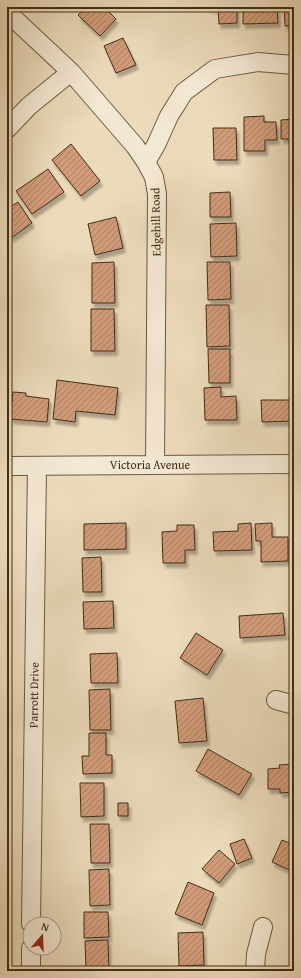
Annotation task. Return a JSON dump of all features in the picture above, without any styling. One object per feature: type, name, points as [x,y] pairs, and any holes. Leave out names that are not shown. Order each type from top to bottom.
[{"type":"street","name":"Edgehill Road","points":[[7,12],[71,72],[135,146],[154,177],[157,194],[155,465]]},
{"type":"street","points":[[146,162],[156,145],[169,116],[184,92],[215,69],[258,62],[294,65]]},
{"type":"street","points":[[7,128],[29,106],[71,72]]},
{"type":"street","name":"Victoria Avenue","points":[[7,466],[294,464]]},
{"type":"street","name":"Parrott Drive","points":[[31,916],[37,466]]},
{"type":"street","points":[[276,700],[294,705]]},
{"type":"street","points":[[254,971],[256,954],[263,927]]},
{"type":"street","points":[[30,971],[31,956]]},
{"type":"building","points":[[86,7],[104,7],[116,19],[100,36],[78,15]]},
{"type":"building","points":[[208,7],[237,7],[237,23],[219,24],[218,8]]},
{"type":"building","points":[[243,7],[277,7],[278,23],[243,24]]},
{"type":"building","points":[[284,7],[294,7],[294,26],[285,26]]},
{"type":"building","points":[[123,38],[136,65],[116,73],[104,46]]},
{"type":"building","points":[[264,116],[264,122],[276,122],[277,140],[265,140],[265,151],[244,151],[244,117]]},
{"type":"building","points":[[294,119],[294,139],[281,139],[281,120]]},
{"type":"building","points":[[213,128],[236,128],[237,160],[214,160]]},
{"type":"building","points":[[71,144],[100,181],[81,196],[52,160]]},
{"type":"building","points":[[48,169],[64,192],[32,214],[16,191]]},
{"type":"building","points":[[230,192],[231,217],[210,217],[210,193]]},
{"type":"building","points":[[18,202],[32,223],[11,238],[7,232],[7,209]]},
{"type":"building","points":[[116,217],[123,248],[95,255],[88,224]]},
{"type":"building","points":[[236,223],[237,256],[211,257],[210,224]]},
{"type":"building","points":[[291,252],[294,252],[294,295],[292,295]]},
{"type":"building","points":[[114,262],[115,303],[92,303],[92,263]]},
{"type":"building","points":[[207,262],[230,262],[231,299],[208,300]]},
{"type":"building","points":[[206,305],[229,305],[230,346],[207,347]]},
{"type":"building","points":[[91,309],[114,309],[115,351],[91,351]]},
{"type":"building","points":[[208,349],[230,349],[230,383],[209,383]]},
{"type":"building","points":[[57,380],[118,388],[115,415],[76,411],[75,422],[53,419]]},
{"type":"building","points":[[221,387],[221,397],[236,396],[237,420],[205,420],[204,388]]},
{"type":"building","points":[[13,392],[26,393],[26,396],[49,399],[47,422],[10,419]]},
{"type":"building","points":[[261,400],[294,400],[294,421],[262,422]]},
{"type":"building","points":[[126,523],[126,549],[84,550],[84,524]]},
{"type":"building","points":[[251,523],[252,550],[214,551],[213,532],[238,531],[238,524]]},
{"type":"building","points":[[272,523],[272,537],[288,537],[288,561],[261,562],[261,541],[256,541],[255,524]]},
{"type":"building","points":[[177,525],[194,525],[195,550],[185,550],[185,563],[163,563],[162,532],[177,531]]},
{"type":"building","points":[[101,557],[102,592],[83,592],[82,558]]},
{"type":"building","points":[[113,601],[114,628],[84,629],[83,602]]},
{"type":"building","points":[[283,613],[285,635],[240,638],[239,616]]},
{"type":"building","points":[[294,616],[294,641],[289,640]]},
{"type":"building","points":[[196,633],[223,650],[207,675],[180,658]]},
{"type":"building","points":[[117,653],[118,683],[91,683],[90,654]]},
{"type":"building","points":[[110,689],[111,730],[90,730],[89,690]]},
{"type":"building","points":[[203,698],[207,741],[179,743],[175,701]]},
{"type":"building","points":[[89,733],[106,733],[106,755],[112,755],[112,773],[83,774],[82,756],[89,756]]},
{"type":"building","points":[[208,749],[252,774],[239,795],[196,771]]},
{"type":"building","points":[[294,764],[294,792],[280,793],[280,789],[268,789],[268,769],[280,768],[279,765]]},
{"type":"building","points":[[80,783],[104,783],[104,816],[81,817]]},
{"type":"building","points":[[118,803],[128,803],[128,816],[118,816]]},
{"type":"building","points":[[90,824],[109,824],[110,863],[91,863]]},
{"type":"building","points":[[244,839],[252,858],[237,864],[230,844]]},
{"type":"building","points":[[282,840],[294,845],[294,872],[272,862]]},
{"type":"building","points":[[219,850],[235,864],[219,883],[202,869]]},
{"type":"building","points":[[109,869],[110,905],[90,906],[89,870]]},
{"type":"building","points":[[188,882],[214,893],[202,925],[175,914]]},
{"type":"building","points":[[84,912],[108,912],[109,937],[84,938]]},
{"type":"building","points":[[203,932],[204,965],[179,966],[178,933]]},
{"type":"building","points":[[108,940],[109,971],[86,971],[85,941]]}]
